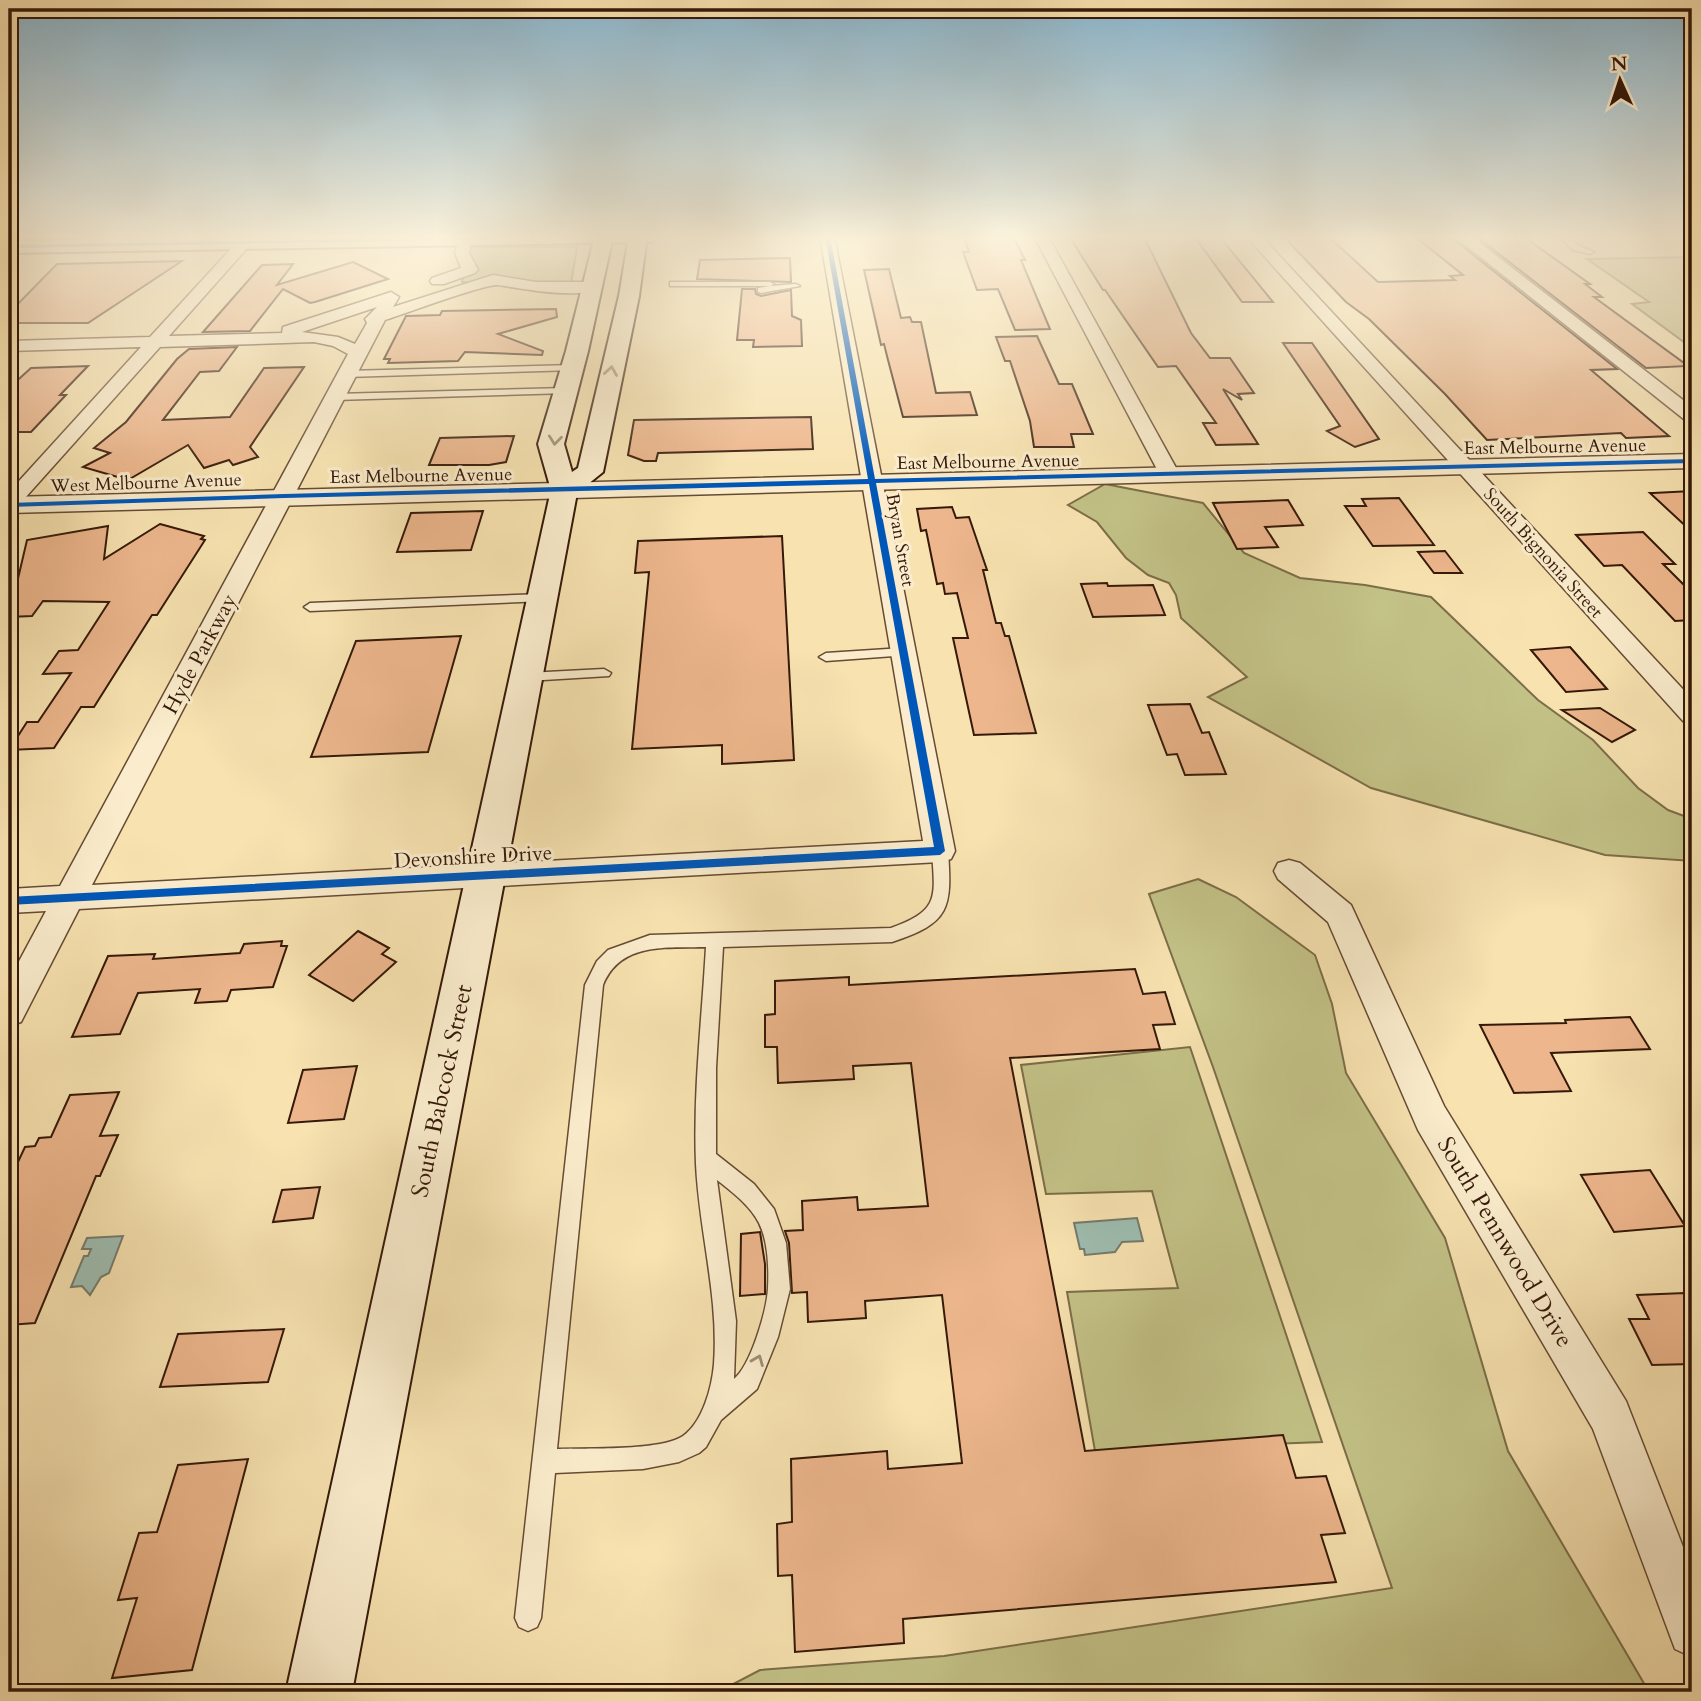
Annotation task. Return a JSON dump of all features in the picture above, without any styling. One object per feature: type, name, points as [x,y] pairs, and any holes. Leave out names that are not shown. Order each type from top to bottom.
[{"type":"main road","name":"South Babcock Street","points":[[319,1692],[564,490],[551,444],[584,315]]},
{"type":"main road","points":[[564,490],[590,472],[624,315]]},
{"type":"street","points":[[9,505],[178,315]]},
{"type":"street","points":[[272,337],[336,315]]},
{"type":"street","name":"Bryan Street","points":[[842,315],[940,850]]},
{"type":"street","points":[[1084,315],[1170,475]]},
{"type":"street","name":"South Bignonia Street","points":[[1326,315],[1692,715]]},
{"type":"street","points":[[1563,315],[1692,416]]},
{"type":"street","points":[[9,346],[314,337],[335,333],[380,316]]},
{"type":"street","name":"Hyde Parkway","points":[[9,1012],[284,496],[346,374],[380,316]]},
{"type":"street","points":[[314,337],[338,342],[358,352]]},
{"type":"street","points":[[9,353],[38,346]]},
{"type":"street","name":"East Melbourne Avenue","points":[[284,496],[1692,461]]},
{"type":"street","name":"West Melbourne Avenue","points":[[9,505],[284,496]]},
{"type":"street","name":"Devonshire Drive","points":[[9,901],[940,850]]},
{"type":"street","name":"South Pennwood Drive","points":[[1289,871],[1340,914],[1431,1118],[1610,1417],[1692,1632]]},
{"type":"lane","points":[[528,392],[536,369]]},
{"type":"lane","points":[[346,374],[536,369],[569,379]]},
{"type":"lane","points":[[335,397],[528,392],[569,379]]},
{"type":"lane","points":[[310,607],[542,598]]},
{"type":"lane","points":[[826,657],[903,652]]},
{"type":"lane","points":[[527,677],[604,673]]},
{"type":"lane","points":[[528,1618],[594,985],[600,968],[611,956],[650,942],[892,935],[916,927],[937,913],[943,896],[940,850]]},
{"type":"lane","points":[[715,940],[706,1159],[726,1365],[715,1410]]},
{"type":"lane","points":[[545,1461],[665,1454],[692,1445],[715,1410],[749,1381],[767,1337],[779,1289],[776,1243],[767,1216],[747,1191],[706,1159]]},
{"type":"shaded area","points":[[1648,315],[1692,315],[1692,348]]},
{"type":"shaded area","points":[[1105,484],[1203,503],[1244,553],[1300,578],[1365,585],[1431,597],[1538,700],[1593,740],[1638,788],[1668,810],[1692,819],[1692,861],[1605,855],[1371,788],[1208,697],[1247,677],[1181,618],[1176,595],[1169,583],[1148,575],[1126,558],[1097,522],[1068,505]]},
{"type":"shaded area","points":[[1198,879],[1236,897],[1315,955],[1332,1004],[1346,1073],[1445,1238],[1508,1451],[1649,1692],[718,1692],[760,1670],[944,1656],[1392,1588],[1213,1067],[1149,894]]},
{"type":"shaded area","points":[[1190,1047],[1322,1442],[1095,1451],[1067,1292],[1178,1288],[1152,1191],[1046,1194],[1021,1065]]},
{"type":"shaded area","points":[[1137,1218],[1143,1241],[1122,1242],[1115,1252],[1085,1255],[1084,1249],[1080,1249],[1074,1223]]},
{"type":"shaded area","points":[[123,1236],[109,1273],[101,1277],[90,1295],[82,1286],[71,1287],[84,1256],[88,1256],[91,1249],[82,1249],[87,1238]]},
{"type":"building","points":[[9,315],[100,315],[88,323],[9,323]]},
{"type":"building","points":[[218,315],[262,315],[250,331],[203,332]]},
{"type":"building","points":[[739,315],[792,315],[801,320],[802,346],[753,347],[754,340],[737,340]]},
{"type":"building","points":[[874,315],[900,315],[901,318],[910,317],[912,322],[921,322],[936,393],[970,392],[977,415],[903,417],[884,344],[881,345]]},
{"type":"building","points":[[1009,315],[1044,315],[1050,329],[1015,330]]},
{"type":"building","points":[[1122,315],[1182,315],[1191,333],[1210,358],[1230,358],[1254,393],[1238,394],[1242,400],[1223,389],[1258,444],[1216,445],[1203,423],[1216,423],[1176,366],[1158,367]]},
{"type":"building","points":[[1364,315],[1549,315],[1617,369],[1591,370],[1669,436],[1626,438],[1621,433],[1487,440]]},
{"type":"building","points":[[1578,315],[1619,315],[1688,366],[1646,368]]},
{"type":"building","points":[[406,316],[557,317],[498,334],[543,351],[542,355],[465,352],[458,361],[388,363],[390,359],[384,359]]},
{"type":"building","points":[[1037,336],[1059,384],[1072,384],[1093,434],[1071,434],[1074,447],[1034,447],[1030,421],[1010,361],[1005,361],[996,337]]},
{"type":"building","points":[[1283,343],[1312,343],[1379,439],[1355,447],[1327,431],[1340,426]]},
{"type":"building","points":[[237,347],[219,371],[200,372],[163,420],[230,417],[264,368],[304,367],[250,447],[258,457],[233,465],[229,460],[204,468],[188,445],[128,480],[83,467],[110,453],[94,448],[126,422],[177,359],[189,349]]},
{"type":"building","points":[[88,366],[60,395],[66,395],[31,432],[9,432],[9,388],[31,368]]},
{"type":"building","points":[[811,417],[813,449],[658,453],[656,461],[644,461],[628,455],[634,420]]},
{"type":"building","points":[[514,436],[506,462],[489,465],[429,465],[440,438]]},
{"type":"building","points":[[1692,491],[1692,532],[1650,493],[1653,493]]},
{"type":"building","points":[[1399,498],[1434,545],[1373,546],[1345,506],[1366,506],[1362,499]]},
{"type":"building","points":[[1288,500],[1303,525],[1265,527],[1278,547],[1237,549],[1213,503]]},
{"type":"building","points":[[952,507],[956,518],[969,517],[987,570],[983,570],[996,623],[1001,623],[1005,636],[1009,636],[1036,733],[974,735],[953,638],[968,638],[957,593],[945,594],[943,583],[937,584],[926,530],[921,531],[917,509]]},
{"type":"building","points":[[483,511],[471,550],[397,552],[411,513]]},
{"type":"building","points":[[160,524],[204,536],[201,539],[205,540],[157,615],[152,615],[94,707],[81,707],[54,748],[9,750],[27,722],[38,722],[71,673],[43,674],[59,651],[78,650],[109,602],[43,601],[32,616],[9,617],[27,540],[108,526],[104,559]]},
{"type":"building","points":[[1643,532],[1675,564],[1663,564],[1692,593],[1692,620],[1675,621],[1622,565],[1604,566],[1576,535]]},
{"type":"building","points":[[782,536],[794,760],[722,764],[722,745],[632,749],[649,572],[635,573],[638,541]]},
{"type":"building","points":[[1445,551],[1462,573],[1434,573],[1418,552]]},
{"type":"building","points":[[1107,583],[1108,586],[1153,585],[1165,615],[1093,617],[1081,584]]},
{"type":"building","points":[[461,636],[428,752],[311,757],[356,641]]},
{"type":"building","points":[[1570,647],[1607,689],[1566,692],[1531,650]]},
{"type":"building","points":[[1190,704],[1202,733],[1209,732],[1226,774],[1185,775],[1177,754],[1167,755],[1148,705]]},
{"type":"building","points":[[1600,708],[1635,730],[1612,742],[1562,710]]},
{"type":"building","points":[[358,931],[389,948],[382,954],[396,962],[353,1001],[309,975]]},
{"type":"building","points":[[282,941],[281,946],[287,946],[273,987],[231,990],[227,1001],[195,1003],[200,989],[138,993],[120,1034],[72,1037],[108,956],[155,954],[153,959],[240,953],[244,944]]},
{"type":"building","points":[[1135,969],[1143,994],[1165,992],[1175,1024],[1153,1025],[1160,1049],[1010,1058],[1085,1451],[1283,1435],[1296,1478],[1326,1476],[1345,1533],[1321,1535],[1336,1582],[903,1619],[904,1643],[795,1652],[792,1575],[778,1576],[777,1524],[792,1522],[791,1459],[887,1451],[888,1469],[962,1463],[942,1295],[865,1301],[866,1318],[808,1322],[807,1292],[792,1293],[789,1243],[785,1231],[803,1230],[802,1201],[857,1197],[858,1210],[928,1206],[911,1063],[853,1066],[854,1079],[778,1083],[777,1047],[765,1047],[765,1015],[775,1014],[775,981],[849,977],[849,985]]},
{"type":"building","points":[[1630,1017],[1650,1049],[1551,1053],[1571,1091],[1514,1093],[1480,1025],[1566,1023],[1565,1020]]},
{"type":"building","points":[[357,1066],[344,1119],[288,1123],[303,1070]]},
{"type":"building","points":[[119,1092],[100,1136],[118,1135],[100,1176],[96,1176],[35,1323],[9,1325],[9,1181],[25,1147],[35,1146],[39,1138],[51,1137],[70,1095]]},
{"type":"building","points":[[1650,1170],[1685,1226],[1614,1232],[1581,1175]]},
{"type":"building","points":[[320,1187],[313,1218],[273,1222],[282,1190]]},
{"type":"building","points":[[760,1232],[765,1264],[765,1294],[740,1296],[741,1234]]},
{"type":"building","points":[[1685,1293],[1692,1306],[1692,1364],[1652,1365],[1629,1319],[1649,1319],[1637,1295]]},
{"type":"building","points":[[284,1329],[268,1382],[160,1387],[178,1334]]},
{"type":"building","points":[[248,1459],[192,1670],[112,1678],[137,1598],[118,1600],[139,1533],[157,1532],[178,1465]]},
{"type":"cycle path","points":[[9,901],[940,851],[842,315]]},
{"type":"cycle path","points":[[9,505],[1692,461]]}]
